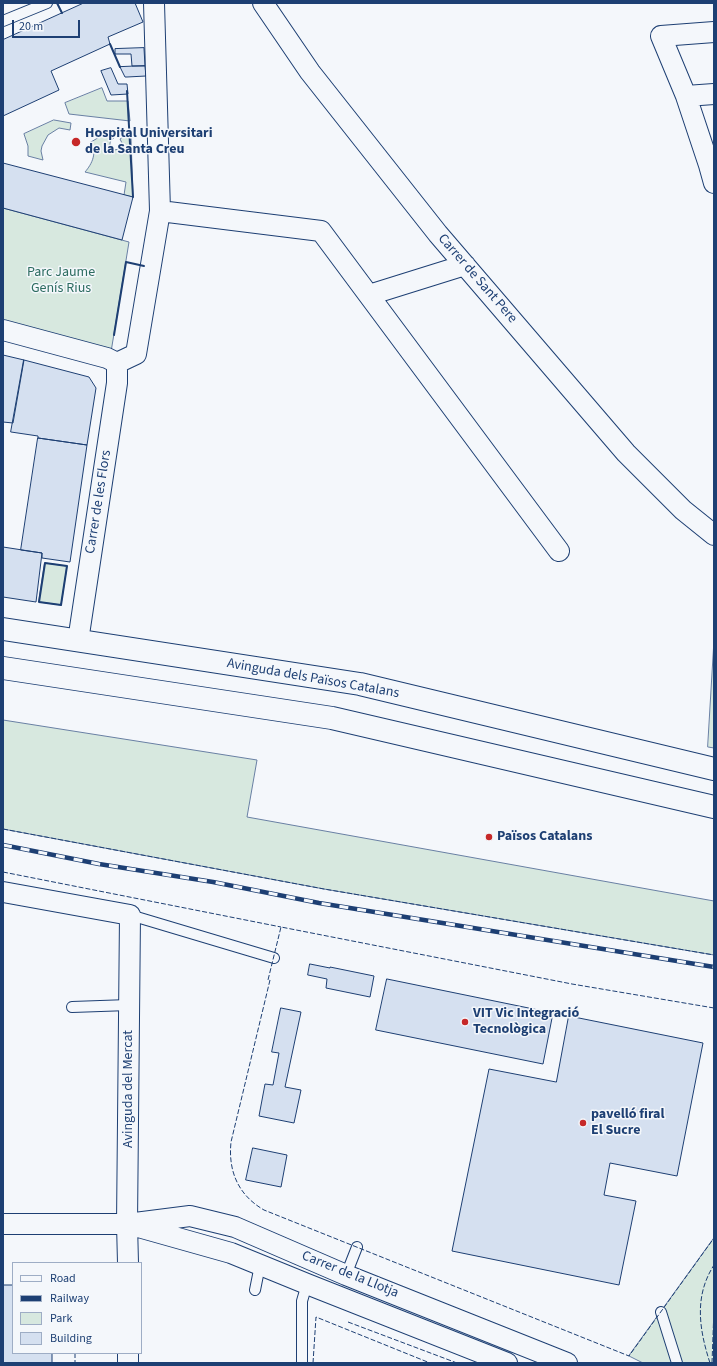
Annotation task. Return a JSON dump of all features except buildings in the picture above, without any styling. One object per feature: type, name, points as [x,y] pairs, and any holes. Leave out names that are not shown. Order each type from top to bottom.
[{"type":"street","points":[[3,330],[107,358],[117,363],[136,354],[160,211],[154,3]]},
{"type":"street","name":"Carrer de Sant Pere","points":[[263,3],[310,72],[438,234],[626,453],[684,510],[714,535]]},
{"type":"street","points":[[712,171],[686,96],[661,36],[714,32]]},
{"type":"street","points":[[686,96],[714,94]]},
{"type":"street","points":[[160,211],[322,231],[559,551]]},
{"type":"street","points":[[369,295],[465,265]]},
{"type":"street","name":"Carrer de les Flors","points":[[78,642],[117,383],[117,363]]},
{"type":"street","name":"Avinguda dels Països Catalans","points":[[3,629],[78,642],[360,684],[714,769]]},
{"type":"street","points":[[3,668],[332,718],[714,807]]},
{"type":"street","points":[[3,892],[130,915]]},
{"type":"street","name":"Avinguda del Mercat","points":[[128,1262],[130,915]]},
{"type":"street","name":"Carrer de la Llotja","points":[[3,1224],[127,1224],[190,1216],[235,1228],[346,1275],[567,1363]]},
{"type":"street","name":"Carrer de la Llotja","points":[[127,1224],[231,1253],[506,1363]]},
{"type":"lane","points":[[3,21],[47,3]]},
{"type":"lane","points":[[130,915],[274,958]]},
{"type":"lane","points":[[72,1007],[129,1005]]},
{"type":"lane","points":[[346,1275],[357,1248]]},
{"type":"lane","points":[[256,1290],[260,1265]]},
{"type":"lane","points":[[302,1363],[302,1301],[307,1284]]},
{"type":"lane","points":[[661,1312],[677,1363]]},
{"type":"green space","points":[[102,88],[107,101],[128,101],[130,121],[69,114],[65,103]]},
{"type":"green space","points":[[54,120],[71,123],[70,130],[59,128],[48,135],[41,151],[43,160],[28,156],[28,146],[24,134]]},
{"type":"green space","points":[[107,133],[114,138],[110,145],[111,148],[115,150],[121,147],[122,143],[120,139],[124,136],[131,138],[133,197],[124,195],[126,182],[85,172],[90,165],[94,154],[94,150],[90,143]]},
{"type":"green space","name":"Parc Jaume Genís Rius","points":[[3,208],[129,242],[111,352],[3,323]]},
{"type":"green space","points":[[45,563],[67,566],[61,605],[39,602]]},
{"type":"green space","points":[[714,640],[714,748],[708,747]]},
{"type":"green space","points":[[3,720],[257,760],[247,817],[714,901],[714,955],[324,889],[3,829]]},
{"type":"green space","points":[[714,1238],[714,1363],[643,1363],[629,1356]]},
{"type":"railway","points":[[3,845],[99,864],[213,882],[319,903],[714,967]]},
{"type":"fence","points":[[3,829],[324,889],[714,955]]},
{"type":"fence","points":[[3,872],[281,927]]},
{"type":"fence","points":[[714,1008],[572,984],[281,927],[268,980],[270,980],[231,1142],[230,1153],[233,1172],[241,1190],[255,1204],[264,1210],[629,1356],[714,1238]]},
{"type":"fence","points":[[710,1363],[703,1338],[700,1313],[703,1289],[714,1265]]},
{"type":"fence","points":[[712,1363],[714,1309]]},
{"type":"fence","points":[[313,1363],[316,1317],[430,1363]]},
{"type":"fence","points":[[348,1322],[457,1363]]},
{"type":"fence","points":[[75,1354],[75,1363]]},
{"type":"wall","points":[[57,3],[62,13]]},
{"type":"wall","points":[[110,44],[120,67]]},
{"type":"wall","points":[[127,91],[133,197]]},
{"type":"wall","points":[[114,335],[126,262],[144,266]]},
{"type":"wall","points":[[45,563],[67,566],[61,605],[39,602],[45,563]]},
{"type":"place","name":"Hospital Universitari de la Santa Creu","points":[[76,142]]},
{"type":"place","name":"Països Catalans","points":[[489,837]]},
{"type":"place","name":"VIT Vic Integració Tecnològica","points":[[465,1022]]},
{"type":"place","name":"pavelló firal El Sucre","points":[[583,1123]]}]
